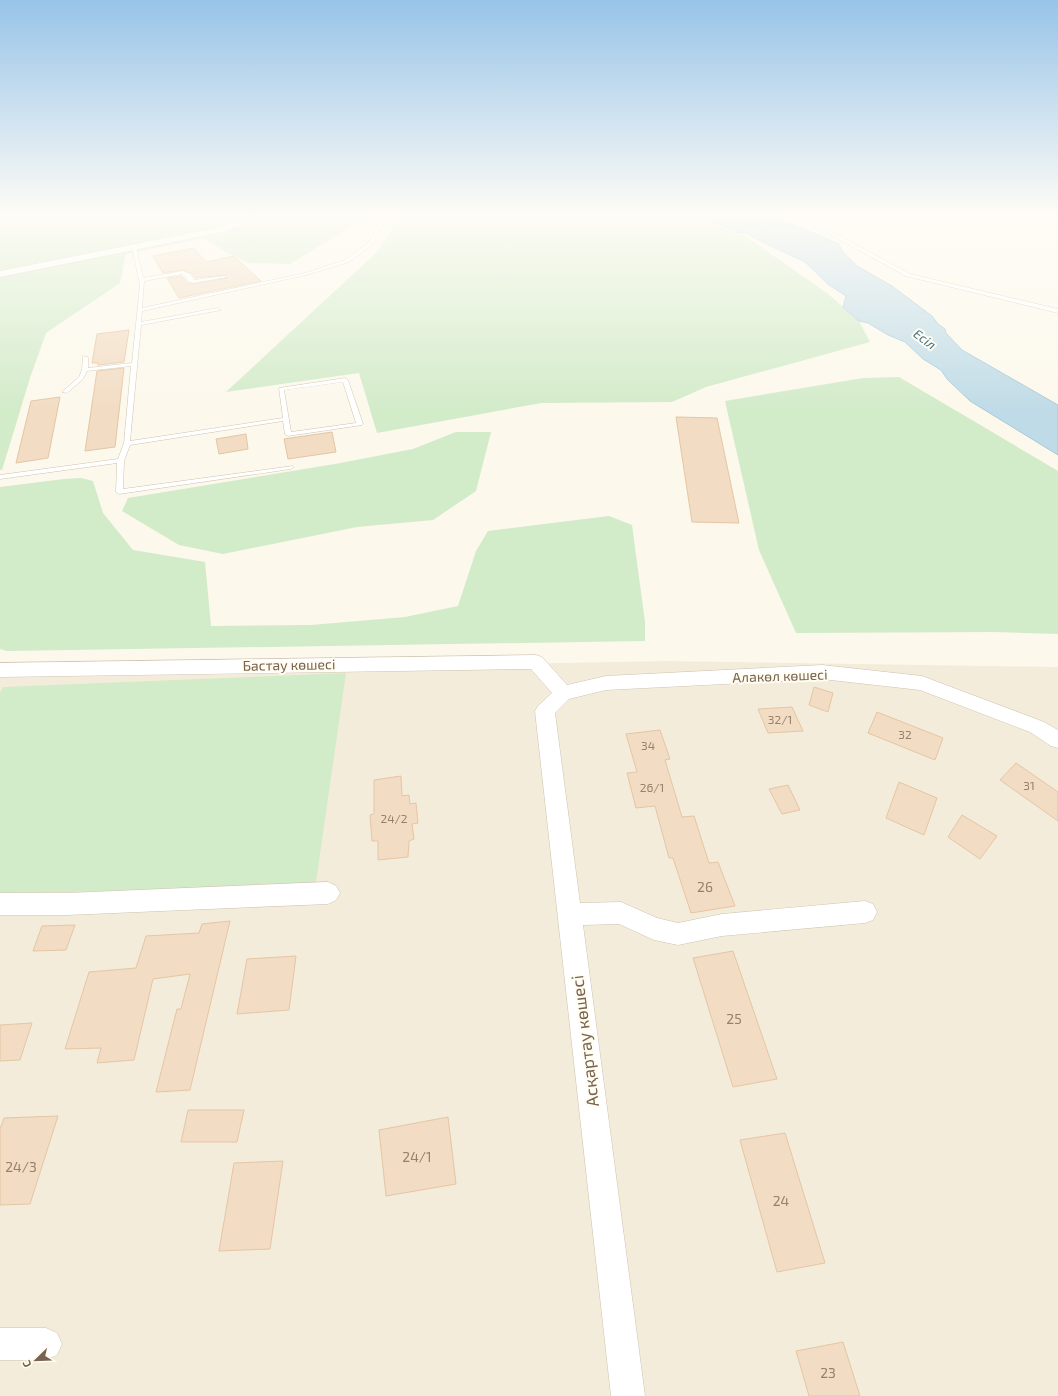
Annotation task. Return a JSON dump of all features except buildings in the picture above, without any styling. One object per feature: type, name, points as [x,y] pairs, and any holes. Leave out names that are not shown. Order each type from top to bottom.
[{"type":"street","name":"Бастау көшесі","points":[[1,672],[536,662],[564,693]]},
{"type":"street","name":"Алакөл көшесі","points":[[564,693],[606,683],[822,672],[922,683],[1037,727],[1058,740]]},
{"type":"street","name":"Асқартау көшесі","points":[[564,693],[545,711],[628,1396]]},
{"type":"street","points":[[0,904],[67,904],[328,893]]},
{"type":"street","points":[[570,914],[621,913],[654,929],[678,934],[722,925],[865,912]]},
{"type":"street","points":[[0,1344],[46,1344]]},
{"type":"lane","points":[[141,281],[139,324],[127,443],[121,461],[119,492],[291,466]]},
{"type":"lane","points":[[140,310],[273,281]]},
{"type":"lane","points":[[934,281],[1058,311]]},
{"type":"lane","points":[[139,324],[218,310]]},
{"type":"lane","points":[[66,392],[82,378],[85,370],[85,358]]},
{"type":"lane","points":[[85,370],[135,364]]},
{"type":"lane","points":[[345,380],[360,424],[288,434],[286,420],[281,389],[345,380]]},
{"type":"lane","points":[[127,443],[286,420]]},
{"type":"lane","points":[[0,477],[121,461]]},
{"type":"shaded area","points":[[667,661],[1058,667],[1058,1396],[0,1396],[0,674]]},
{"type":"green space","points":[[0,281],[120,281],[120,283],[46,333],[30,378],[2,470],[0,470]]},
{"type":"green space","points":[[346,281],[810,281],[827,293],[859,321],[870,342],[706,387],[672,402],[541,403],[377,433],[359,373],[226,392]]},
{"type":"green space","points":[[899,377],[1058,471],[1058,634],[993,632],[796,633],[759,550],[725,401],[863,378]]},
{"type":"green space","points":[[456,432],[491,432],[476,491],[433,520],[357,527],[223,554],[179,545],[122,511],[128,498],[335,464],[413,449]]},
{"type":"green space","points":[[81,478],[93,481],[103,513],[133,550],[205,562],[211,626],[311,625],[405,617],[458,606],[476,551],[488,531],[609,516],[632,525],[645,622],[645,641],[7,651],[0,649],[0,487]]},
{"type":"green space","points":[[346,673],[316,882],[132,891],[0,893],[0,693],[3,687]]},
{"type":"water","name":"Есіл","points":[[825,281],[884,281],[932,316],[962,350],[1058,405],[1058,455],[970,401],[947,379],[941,370],[923,359],[905,342],[888,335],[868,323],[859,321],[843,307],[846,296]]}]
